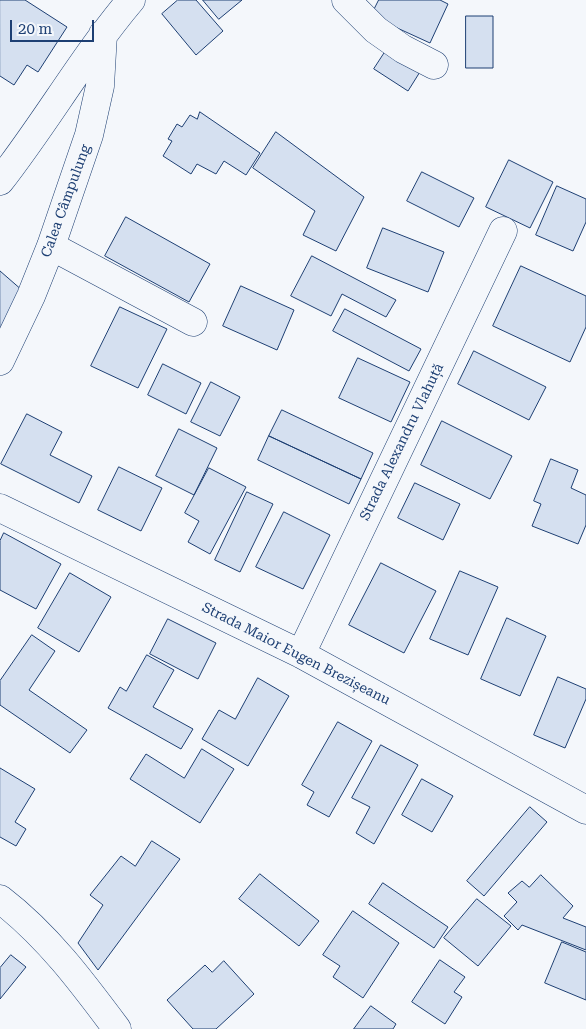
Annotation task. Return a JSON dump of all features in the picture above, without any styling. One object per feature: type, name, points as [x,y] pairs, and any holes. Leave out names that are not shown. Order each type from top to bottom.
[{"type":"street","points":[[0,181],[46,118],[103,34],[131,0]]},
{"type":"street","points":[[346,0],[376,30],[396,44],[434,65]]},
{"type":"street","name":"Calea Câmpulung","points":[[0,361],[31,296],[89,135],[100,86],[103,34]]},
{"type":"street","name":"Strada Alexandru Vlahuță","points":[[301,654],[504,231]]},
{"type":"street","points":[[50,246],[193,322]]},
{"type":"street","name":"Strada Maior Eugen Brezișeanu","points":[[0,508],[301,654],[586,810]]},
{"type":"street","points":[[0,899],[47,940],[75,973],[117,1029]]},
{"type":"building","points":[[0,0],[25,0],[67,27],[38,72],[27,65],[14,85],[0,76]]},
{"type":"building","points":[[178,0],[196,0],[223,31],[196,55],[162,14]]},
{"type":"building","points":[[203,0],[242,0],[219,19]]},
{"type":"building","points":[[379,0],[440,0],[448,4],[430,43],[371,16]]},
{"type":"building","points":[[466,16],[493,16],[493,68],[466,68]]},
{"type":"building","points":[[389,46],[423,67],[408,91],[374,69]]},
{"type":"building","points":[[200,112],[260,153],[246,175],[224,161],[216,174],[197,164],[191,174],[163,156],[172,141],[168,139],[177,124],[182,127],[190,115],[197,119]]},
{"type":"building","points":[[276,132],[364,197],[336,251],[303,235],[315,211],[253,168]]},
{"type":"building","points":[[509,160],[553,182],[530,228],[486,207]]},
{"type":"building","points":[[422,172],[474,198],[459,227],[407,201]]},
{"type":"building","points":[[557,186],[586,199],[586,222],[573,251],[536,235]]},
{"type":"building","points":[[126,217],[210,264],[189,302],[105,256]]},
{"type":"building","points":[[383,228],[444,252],[428,292],[367,268]]},
{"type":"building","points":[[312,256],[396,300],[386,317],[342,294],[331,316],[291,296]]},
{"type":"building","points":[[521,266],[586,296],[586,327],[570,362],[493,326]]},
{"type":"building","points":[[0,271],[23,291],[0,335]]},
{"type":"building","points":[[241,286],[294,310],[277,350],[223,326]]},
{"type":"building","points":[[120,307],[167,329],[138,388],[91,366]]},
{"type":"building","points":[[345,309],[421,349],[409,371],[333,331]]},
{"type":"building","points":[[474,351],[546,387],[529,420],[458,384]]},
{"type":"building","points":[[358,358],[410,382],[391,422],[339,398]]},
{"type":"building","points":[[163,364],[201,383],[186,414],[148,395]]},
{"type":"building","points":[[211,382],[240,397],[220,436],[191,422]]},
{"type":"building","points":[[282,410],[373,453],[361,479],[269,436]]},
{"type":"building","points":[[27,414],[62,432],[50,455],[92,476],[79,503],[1,464]]},
{"type":"building","points":[[442,421],[512,456],[490,499],[421,465]]},
{"type":"building","points":[[179,429],[217,448],[194,495],[156,476]]},
{"type":"building","points":[[269,436],[361,479],[349,504],[258,460]]},
{"type":"building","points":[[551,459],[578,470],[571,488],[586,495],[586,525],[578,544],[532,526],[541,504],[534,501]]},
{"type":"building","points":[[119,467],[162,488],[141,531],[98,510]]},
{"type":"building","points":[[209,468],[246,487],[210,554],[188,542],[199,521],[185,513]]},
{"type":"building","points":[[415,483],[460,504],[443,540],[398,518]]},
{"type":"building","points":[[247,492],[273,504],[240,572],[215,560]]},
{"type":"building","points":[[284,512],[330,535],[303,589],[256,567]]},
{"type":"building","points":[[4,533],[61,564],[36,609],[0,590],[0,541]]},
{"type":"building","points":[[381,563],[436,591],[404,653],[349,625]]},
{"type":"building","points":[[460,571],[498,587],[468,655],[430,639]]},
{"type":"building","points":[[70,573],[111,597],[79,652],[38,628]]},
{"type":"building","points":[[507,618],[546,636],[520,696],[481,679]]},
{"type":"building","points":[[168,619],[216,643],[198,679],[150,654]]},
{"type":"building","points":[[32,635],[55,651],[29,690],[87,730],[70,753],[0,705],[0,681]]},
{"type":"building","points":[[147,655],[174,670],[153,707],[193,729],[181,749],[108,708],[120,687],[126,691]]},
{"type":"building","points":[[558,677],[586,689],[586,699],[565,748],[534,735]]},
{"type":"building","points":[[258,678],[289,696],[248,766],[202,739],[219,710],[235,719]]},
{"type":"building","points":[[338,722],[372,741],[329,817],[307,805],[314,792],[302,785]]},
{"type":"building","points":[[381,745],[418,765],[374,844],[356,833],[370,807],[352,798]]},
{"type":"building","points":[[202,749],[234,769],[200,823],[130,779],[146,754],[184,778]]},
{"type":"building","points":[[0,768],[35,789],[15,822],[26,829],[16,846],[0,837]]},
{"type":"building","points":[[422,779],[453,796],[432,832],[402,815]]},
{"type":"building","points":[[530,807],[547,822],[484,896],[467,881]]},
{"type":"building","points":[[152,841],[180,859],[98,970],[78,943],[103,905],[90,895],[121,856],[135,866]]},
{"type":"building","points":[[260,874],[319,921],[299,946],[239,899]]},
{"type":"building","points":[[541,875],[573,906],[563,918],[586,927],[586,950],[522,925],[518,930],[504,916],[517,902],[508,893],[522,881],[529,887]]},
{"type":"building","points":[[383,883],[448,927],[434,948],[369,904]]},
{"type":"building","points":[[477,899],[511,926],[478,966],[444,938]]},
{"type":"building","points":[[353,911],[399,943],[363,998],[333,977],[340,966],[323,955]]},
{"type":"building","points":[[562,942],[586,952],[586,1000],[545,983]]},
{"type":"building","points":[[11,955],[26,967],[0,999],[0,968]]},
{"type":"building","points":[[440,960],[465,977],[454,992],[462,997],[445,1024],[412,1002]]},
{"type":"building","points":[[224,961],[254,994],[216,1029],[193,1029],[167,1000],[205,965],[212,972]]},
{"type":"building","points":[[371,1006],[396,1024],[393,1029],[354,1029]]}]
